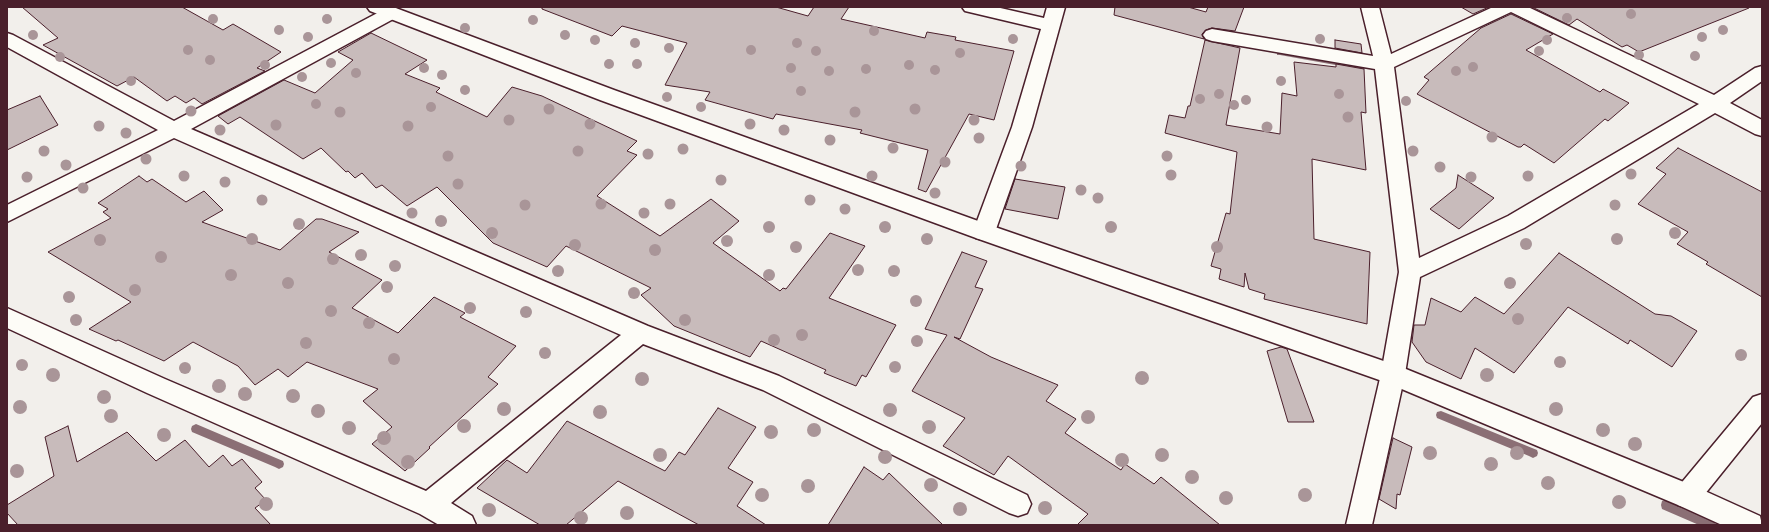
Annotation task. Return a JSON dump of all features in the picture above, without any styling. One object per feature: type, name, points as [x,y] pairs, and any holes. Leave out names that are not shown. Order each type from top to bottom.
[{"type":"street","points":[[970,7],[1050,25]]},
{"type":"street","points":[[984,232],[1022,127],[1056,7]]},
{"type":"street","points":[[1359,525],[1393,374],[1410,272],[1384,64],[1370,7]]},
{"type":"street","points":[[1212,34],[1384,64],[1508,7]]},
{"type":"street","points":[[1514,7],[1715,104],[1762,129]]},
{"type":"street","points":[[7,214],[174,130],[383,10],[607,95],[984,232],[1393,374],[1687,496],[1751,525]]},
{"type":"street","points":[[7,39],[174,130],[640,333],[771,383],[1018,504]]},
{"type":"street","points":[[1410,272],[1516,222],[1715,104],[1762,72]]},
{"type":"street","points":[[7,318],[156,386],[429,505],[464,525]]},
{"type":"street","points":[[429,505],[640,333]]},
{"type":"street","points":[[1687,496],[1762,405]]},
{"type":"building","points":[[22,7],[182,7],[223,30],[233,24],[281,52],[257,68],[265,71],[202,104],[194,98],[186,103],[175,96],[167,101],[134,77],[117,86],[43,45],[58,38]]},
{"type":"building","points":[[542,7],[776,7],[808,16],[814,7],[849,7],[841,19],[925,38],[927,32],[956,37],[955,40],[1014,51],[994,120],[969,114],[926,192],[918,189],[928,150],[860,133],[862,130],[776,114],[773,119],[705,100],[710,92],[665,85],[687,43],[622,26],[612,36],[542,9]]},
{"type":"building","points":[[1115,7],[1188,7],[1206,12],[1208,7],[1244,7],[1235,31],[1212,28],[1206,30],[1202,34],[1204,39],[1114,15]]},
{"type":"building","points":[[1461,7],[1489,7],[1473,14]]},
{"type":"building","points":[[1532,7],[1749,8],[1639,52],[1627,45],[1622,47],[1577,19],[1569,25]]},
{"type":"building","points":[[1511,14],[1553,34],[1526,50],[1600,92],[1603,89],[1629,103],[1608,121],[1605,119],[1554,163],[1524,144],[1521,147],[1518,147],[1417,94],[1429,80],[1424,77],[1481,28]]},
{"type":"building","points":[[371,33],[427,60],[405,74],[440,88],[436,92],[487,117],[512,87],[542,96],[637,141],[627,151],[637,155],[597,196],[660,236],[711,199],[739,221],[713,243],[780,291],[783,288],[786,289],[830,233],[865,246],[829,298],[896,325],[866,377],[862,375],[856,386],[824,373],[826,370],[761,341],[750,357],[674,326],[641,295],[651,288],[566,246],[547,267],[493,243],[437,187],[407,206],[382,185],[376,188],[362,173],[355,178],[348,171],[346,172],[321,148],[303,159],[240,117],[228,124],[218,116],[284,80],[315,93],[353,60],[338,52]]},
{"type":"building","points":[[1205,40],[1240,48],[1226,125],[1280,134],[1282,93],[1297,96],[1294,62],[1336,67],[1336,64],[1364,69],[1366,113],[1361,112],[1366,170],[1312,159],[1314,239],[1370,252],[1367,324],[1264,299],[1265,294],[1249,289],[1245,273],[1244,287],[1219,279],[1221,269],[1211,266],[1226,213],[1230,214],[1237,152],[1165,133],[1169,115],[1185,118],[1188,106],[1190,106]]},
{"type":"building","points":[[1335,40],[1361,44],[1362,53],[1335,48]]},
{"type":"building","points":[[40,96],[58,125],[7,150],[7,110]]},
{"type":"building","points":[[1678,148],[1762,192],[1762,297],[1706,264],[1708,262],[1677,244],[1688,232],[1638,204],[1666,174],[1656,168]]},
{"type":"building","points":[[1458,175],[1494,198],[1459,229],[1430,209],[1456,188]]},
{"type":"building","points":[[139,176],[147,182],[152,179],[186,202],[204,191],[223,210],[202,222],[280,250],[316,219],[322,219],[359,232],[329,252],[382,280],[352,308],[398,333],[434,297],[465,313],[460,317],[516,346],[488,377],[498,384],[405,471],[372,444],[392,427],[363,401],[378,389],[307,362],[288,377],[278,369],[255,385],[238,366],[193,342],[164,361],[118,340],[116,341],[89,329],[131,302],[48,252],[111,218],[103,212],[108,209],[98,203]]},
{"type":"building","points":[[1015,179],[1065,187],[1058,219],[1005,209]]},
{"type":"building","points":[[962,252],[987,261],[975,287],[983,289],[960,339],[954,337],[991,357],[1058,385],[1046,401],[1076,419],[1065,433],[1121,470],[1125,464],[1154,484],[1161,477],[1220,525],[1077,525],[1088,514],[1008,456],[994,475],[943,446],[965,418],[912,391],[947,335],[925,329]]},
{"type":"building","points":[[1559,253],[1655,314],[1671,316],[1697,331],[1672,367],[1630,340],[1628,344],[1568,307],[1514,373],[1475,348],[1461,379],[1426,362],[1412,342],[1414,325],[1425,325],[1431,298],[1461,312],[1475,297],[1504,314]]},
{"type":"building","points":[[1281,347],[1287,349],[1314,422],[1288,422],[1267,351]]},
{"type":"building","points":[[718,408],[756,427],[728,468],[753,482],[737,506],[766,525],[699,525],[618,481],[566,525],[540,525],[477,488],[507,460],[527,473],[567,421],[665,471],[679,452],[685,455]]},
{"type":"building","points":[[68,426],[77,462],[127,432],[156,461],[185,440],[209,467],[223,455],[232,466],[242,459],[262,482],[255,488],[266,500],[255,508],[271,525],[18,525],[7,513],[7,505],[54,476],[45,437]]},
{"type":"building","points":[[1393,438],[1412,447],[1400,495],[1397,494],[1396,509],[1379,499]]},
{"type":"building","points":[[864,467],[883,480],[889,473],[943,525],[828,525]]},
{"type":"waterway","points":[[1280,53],[1363,67]]},
{"type":"waterway","points":[[1441,415],[1533,453]]},
{"type":"waterway","points":[[196,429],[279,464]]},
{"type":"waterway","points":[[1666,505],[1711,525]]}]
